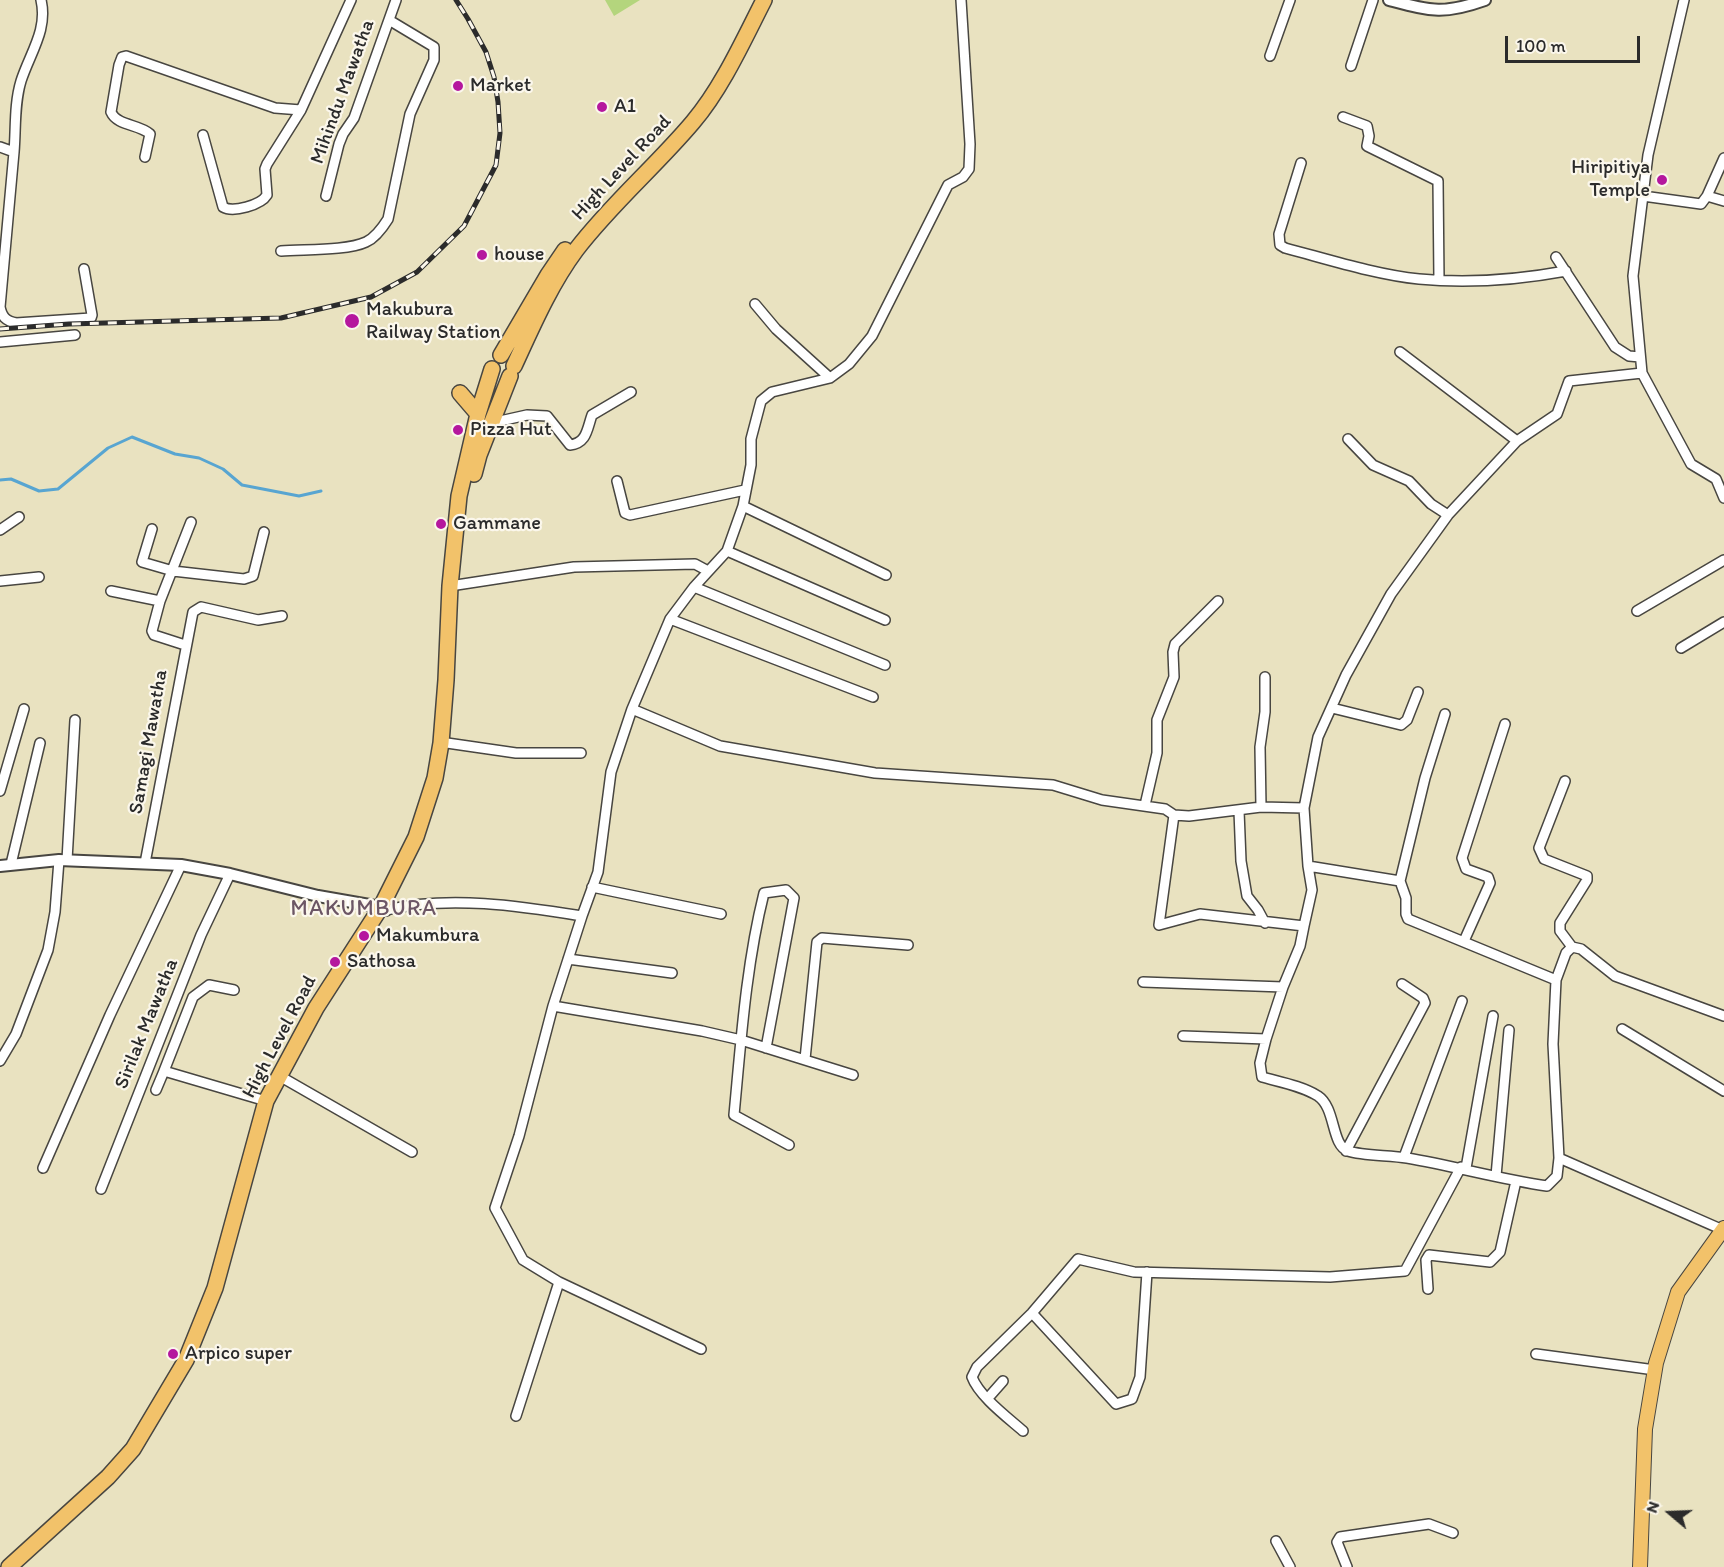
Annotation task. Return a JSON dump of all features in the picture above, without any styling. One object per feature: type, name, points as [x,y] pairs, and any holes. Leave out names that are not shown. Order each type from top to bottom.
[{"type":"highway","name":"High Level Road","points":[[501,355],[548,274],[572,242],[685,116],[723,61],[755,0]]},
{"type":"highway","name":"High Level Road","points":[[485,419],[512,371],[541,308],[575,251],[694,121],[731,65],[764,0]]},
{"type":"highway","points":[[501,355],[511,358],[512,371],[500,378],[492,369],[492,363],[501,355]]},
{"type":"highway","name":"High Level Road","points":[[18,1567],[129,1463],[160,1418],[191,1363],[219,1289],[269,1111],[283,1078],[384,908],[422,839],[441,779],[447,743],[459,496],[485,419],[492,369]]},
{"type":"highway","points":[[460,393],[485,419]]},
{"type":"highway","name":"High Level Road","points":[[9,1567],[108,1477],[133,1449],[186,1360],[219,1289],[266,1101],[316,1008],[384,908],[416,837],[435,778],[441,742],[454,586]]},
{"type":"main road","points":[[1640,1567],[1645,1429],[1655,1367],[1678,1292],[1724,1229]]},
{"type":"street","points":[[40,0],[44,12],[43,23],[21,81],[17,100],[0,307],[2,315],[9,322],[16,323],[91,318],[84,269]]},
{"type":"street","points":[[203,135],[223,207],[229,210],[265,199],[267,164],[301,110],[351,0]]},
{"type":"street","name":"Mihindu Mawatha","points":[[326,196],[339,144],[354,118],[396,0]]},
{"type":"street","points":[[701,1349],[559,1282],[524,1260],[495,1208],[519,1136],[553,1005],[598,872],[610,772],[632,709],[670,619],[694,587],[727,550],[743,506],[751,465],[751,439],[761,401],[772,392],[830,378],[849,364],[872,336],[948,185],[963,177],[969,169],[970,144],[961,0]]},
{"type":"street","points":[[1270,56],[1290,0]]},
{"type":"street","points":[[1351,66],[1373,0]]},
{"type":"street","points":[[1389,0],[1425,9],[1446,11],[1485,0]]},
{"type":"street","points":[[1684,0],[1648,155],[1633,276],[1642,373],[1691,464],[1716,479],[1724,498]]},
{"type":"street","points":[[281,251],[351,246],[367,242],[381,230],[388,219],[410,114],[435,57],[434,47],[389,20]]},
{"type":"street","points":[[146,157],[150,134],[135,125],[114,118],[111,112],[120,59],[124,56],[275,108],[301,110]]},
{"type":"street","points":[[1343,117],[1366,126],[1369,136],[1367,146],[1438,181],[1439,280]]},
{"type":"street","points":[[0,147],[14,152]]},
{"type":"street","points":[[1643,196],[1701,204],[1724,158]]},
{"type":"street","points":[[1301,163],[1279,234],[1280,244],[1285,248],[1417,279],[1483,282],[1528,278],[1566,271]]},
{"type":"street","points":[[1707,196],[1724,201]]},
{"type":"street","points":[[1556,257],[1615,347],[1629,356],[1640,357]]},
{"type":"street","points":[[755,304],[776,329],[830,378]]},
{"type":"street","points":[[0,342],[75,335]]},
{"type":"street","points":[[1400,352],[1517,441]]},
{"type":"street","points":[[1572,947],[1566,952],[1556,980],[1553,1044],[1559,1158],[1557,1176],[1548,1186],[1404,1157],[1347,1151],[1339,1144],[1329,1108],[1320,1097],[1298,1087],[1262,1077],[1260,1063],[1266,1039],[1283,987],[1300,946],[1312,890],[1304,808],[1318,737],[1346,675],[1390,594],[1448,515],[1517,441],[1557,414],[1569,381],[1642,373]]},
{"type":"street","points":[[485,419],[527,415],[547,416],[570,445],[578,444],[584,439],[592,415],[631,392]]},
{"type":"street","points":[[1348,439],[1373,465],[1409,481],[1431,504],[1448,515]]},
{"type":"street","points":[[617,482],[625,513],[630,515],[746,490]]},
{"type":"street","points":[[743,506],[886,575]]},
{"type":"street","points":[[0,530],[19,516]]},
{"type":"street","points":[[185,645],[154,634],[152,631],[160,601],[191,522]]},
{"type":"street","points":[[152,529],[142,562],[173,571],[244,579],[253,576],[264,532]]},
{"type":"street","points":[[727,550],[885,620]]},
{"type":"street","points":[[1636,611],[1724,560]]},
{"type":"street","points":[[454,586],[574,567],[695,564],[708,571]]},
{"type":"street","points":[[0,580],[39,577]]},
{"type":"street","points":[[694,587],[885,664]]},
{"type":"street","points":[[111,591],[160,601]]},
{"type":"street","points":[[1145,805],[1157,753],[1157,720],[1174,677],[1175,644],[1218,600]]},
{"type":"street","name":"Samagi Mawatha","points":[[145,863],[164,772],[188,628],[193,612],[201,608],[258,620],[282,616]]},
{"type":"street","points":[[670,619],[873,697]]},
{"type":"street","points":[[1681,648],[1724,622]]},
{"type":"street","points":[[1261,807],[1260,747],[1265,712],[1265,677]]},
{"type":"street","points":[[1332,708],[1401,725],[1407,720],[1418,692]]},
{"type":"street","points":[[0,791],[24,709]]},
{"type":"street","points":[[632,709],[720,746],[875,772],[1053,784],[1102,800],[1145,805],[1165,809],[1174,814],[1190,816],[1261,807],[1304,808]]},
{"type":"street","points":[[1445,714],[1425,778],[1400,881],[1406,898],[1408,919],[1556,980]]},
{"type":"street","points":[[0,1061],[16,1034],[48,950],[63,860],[75,720]]},
{"type":"street","points":[[1464,941],[1490,884],[1488,877],[1466,869],[1462,858],[1505,724]]},
{"type":"street","points":[[40,743],[6,865],[63,860],[180,865],[230,874],[318,896],[384,908],[427,904],[483,904],[525,907],[582,916]]},
{"type":"street","points":[[447,743],[516,753],[581,753]]},
{"type":"street","points":[[1565,781],[1539,848],[1544,859],[1587,876],[1587,880],[1560,923],[1560,931],[1572,947],[1581,949],[1615,976],[1724,1016]]},
{"type":"street","points":[[1239,811],[1241,861],[1247,896],[1265,923]]},
{"type":"street","points":[[1174,814],[1160,925],[1200,914],[1304,926]]},
{"type":"street","points":[[43,1168],[110,1015],[180,865]]},
{"type":"street","points":[[1308,866],[1400,881]]},
{"type":"street","name":"Sirilak Mawatha","points":[[101,1189],[201,935],[230,874]]},
{"type":"street","points":[[592,887],[721,914]]},
{"type":"street","points":[[766,1047],[794,898],[786,890],[764,893],[756,927],[734,1115],[789,1144]]},
{"type":"street","points":[[805,1059],[817,942],[822,938],[908,945]]},
{"type":"street","points":[[568,959],[672,973]]},
{"type":"street","points":[[1143,982],[1283,987]]},
{"type":"street","points":[[1347,1151],[1425,1003],[1423,998],[1402,984]]},
{"type":"street","points":[[156,1090],[193,997],[209,985],[234,990]]},
{"type":"street","points":[[1404,1157],[1462,1000]]},
{"type":"street","points":[[553,1005],[741,1040],[853,1075]]},
{"type":"street","points":[[1023,1431],[988,1398],[972,1377],[974,1371],[1032,1313],[1078,1259],[1134,1272],[1330,1277],[1405,1272],[1464,1168],[1493,1016]]},
{"type":"street","points":[[1622,1029],[1724,1091]]},
{"type":"street","points":[[1496,1176],[1509,1030]]},
{"type":"street","points":[[1183,1036],[1266,1039]]},
{"type":"street","points":[[164,1071],[266,1101]]},
{"type":"street","points":[[283,1078],[412,1152]]},
{"type":"street","points":[[1559,1158],[1724,1229]]},
{"type":"street","points":[[1428,1289],[1426,1260],[1429,1255],[1490,1262],[1500,1252],[1516,1181]]},
{"type":"street","points":[[1032,1313],[1116,1404],[1132,1399],[1140,1377],[1147,1272]]},
{"type":"street","points":[[516,1416],[559,1282]]},
{"type":"street","points":[[1539,1353],[1655,1367]]},
{"type":"street","points":[[988,1398],[1003,1381]]},
{"type":"street","points":[[1347,1567],[1337,1542],[1341,1537],[1429,1524],[1453,1533]]},
{"type":"street","points":[[1276,1540],[1290,1567]]},
{"type":"green space","points":[[605,0],[640,0],[614,16]]},
{"type":"waterway","points":[[0,480],[11,479],[39,491],[58,489],[108,448],[132,437],[175,454],[199,458],[223,469],[242,485],[299,496],[321,491]]},
{"type":"railway","points":[[0,329],[69,324],[281,318],[371,297],[417,272],[464,226],[496,165],[500,133],[494,77],[486,52],[456,0]]},
{"type":"place","name":"Market","points":[[458,86]]},
{"type":"place","name":"A1","points":[[602,107]]},
{"type":"place","name":"Hiripitiya Temple","points":[[1662,180]]},
{"type":"place","name":"house","points":[[482,255]]},
{"type":"place","name":"Makubura Railway Station","points":[[352,321]]},
{"type":"place","name":"Pizza Hut","points":[[458,430]]},
{"type":"place","name":"Gammane","points":[[441,524]]},
{"type":"place","name":"Makumbura","points":[[364,936]]},
{"type":"place","name":"Sathosa","points":[[335,962]]},
{"type":"place","name":"Arpico super","points":[[173,1354]]},
{"type":"district","name":"MAKUMBURA","points":[[364,909]]}]
